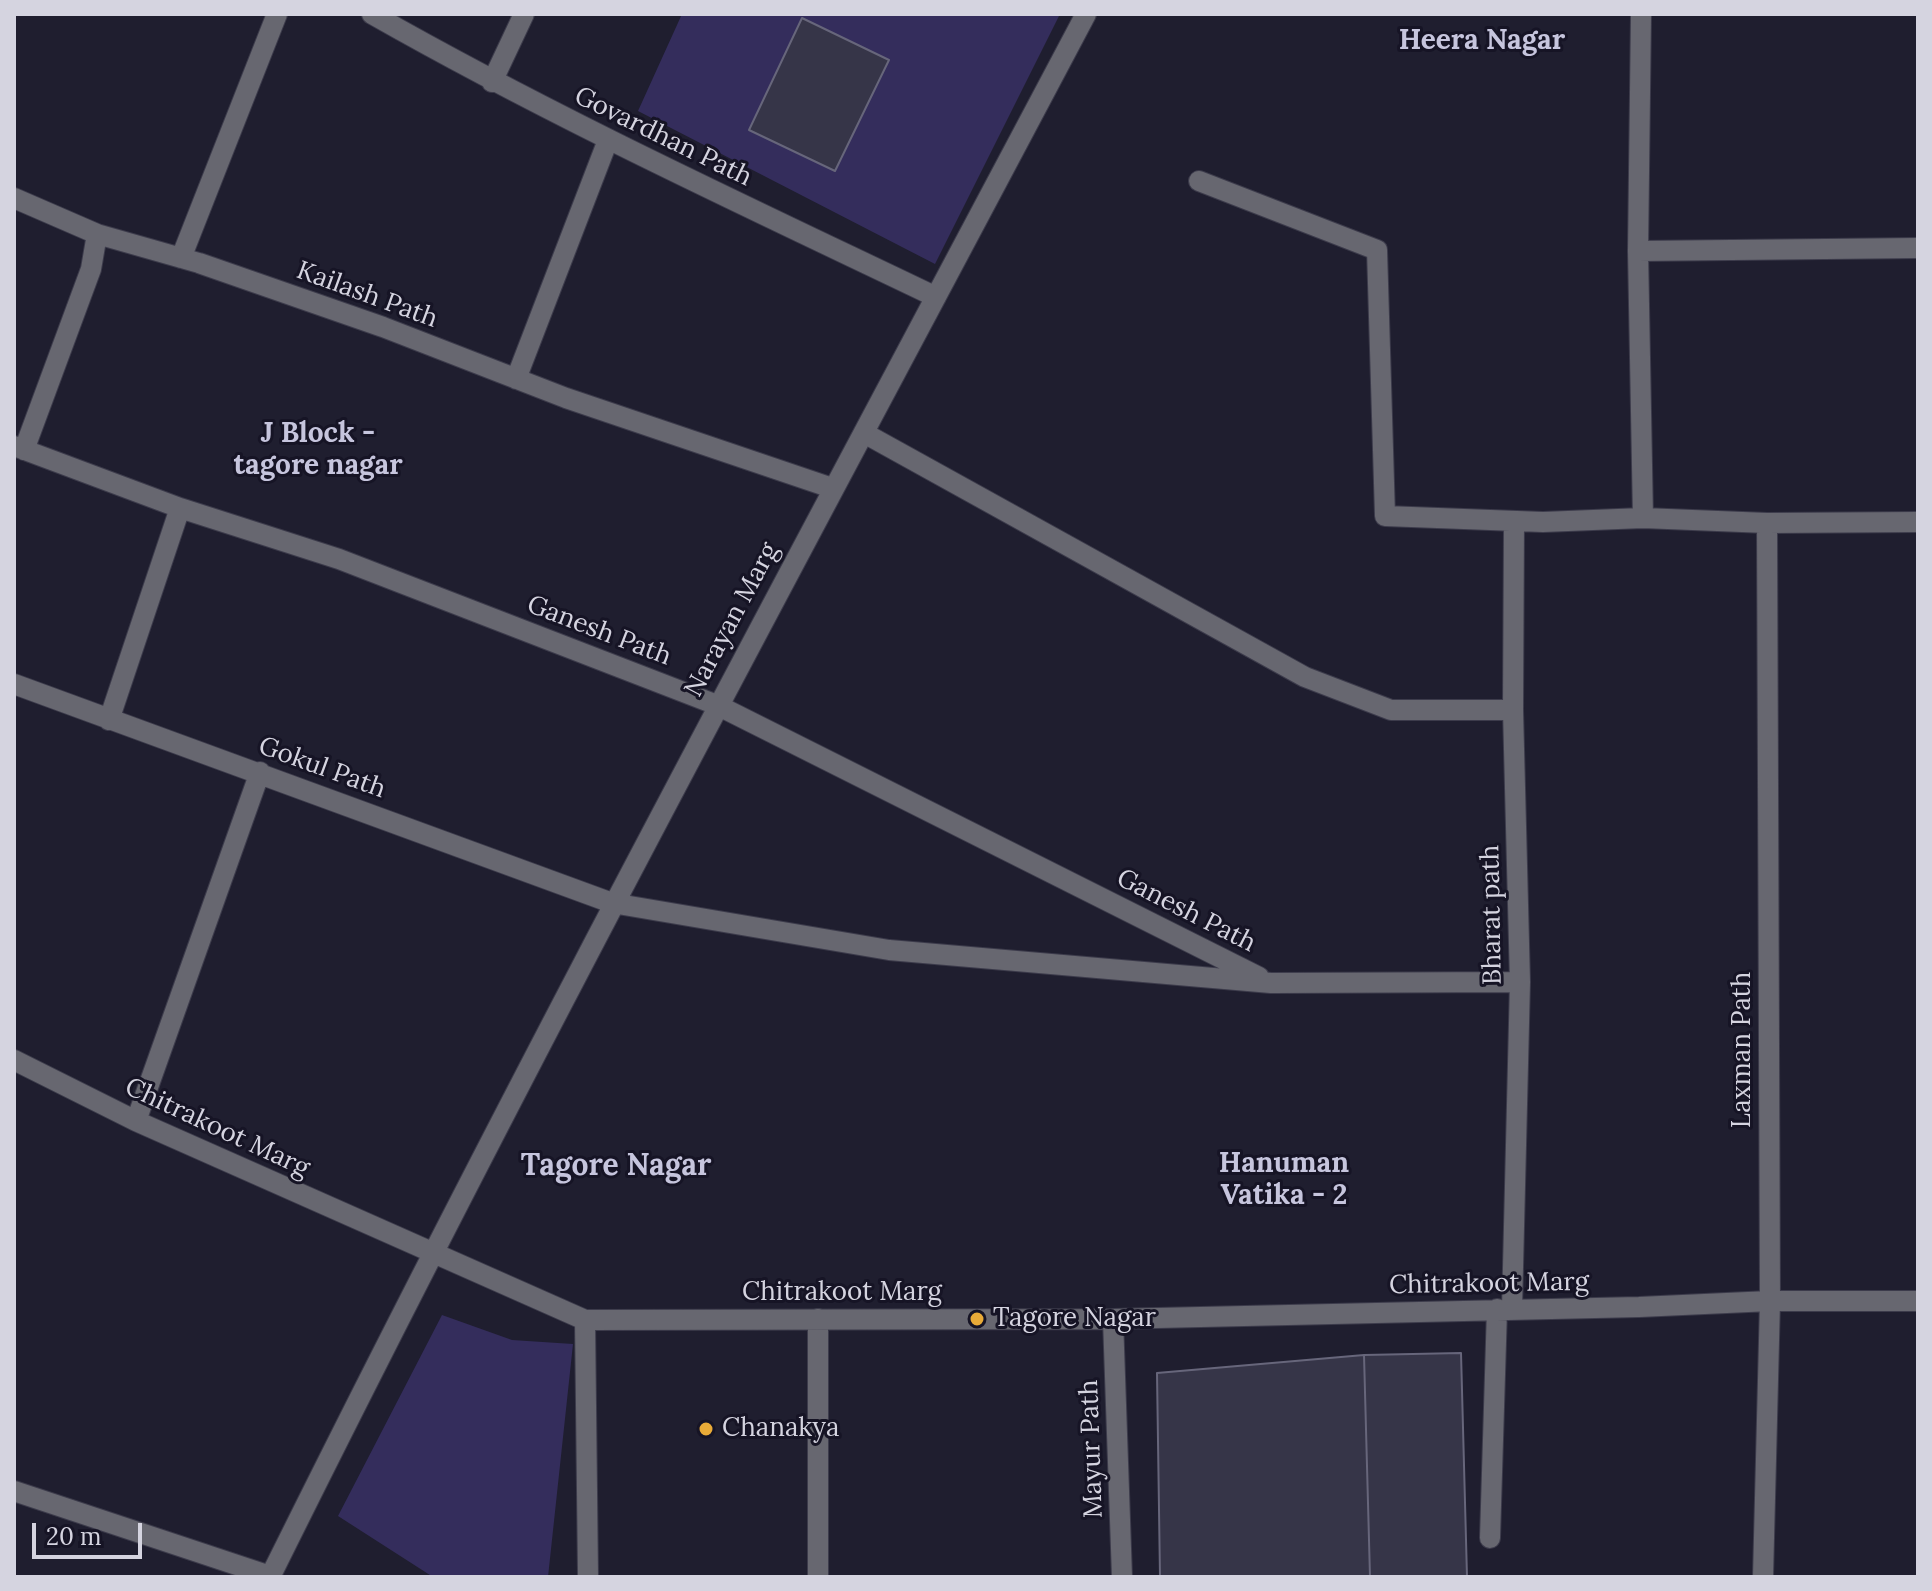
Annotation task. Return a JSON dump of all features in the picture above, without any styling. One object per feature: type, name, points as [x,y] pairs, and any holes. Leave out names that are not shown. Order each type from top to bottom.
[{"type":"street","points":[[181,258],[277,14]]},
{"type":"street","name":"Govardhan Path","points":[[372,14],[492,82],[936,297]]},
{"type":"street","points":[[492,82],[524,14]]},
{"type":"street","name":"Narayan Marg","points":[[270,1577],[430,1253],[612,903],[1086,14]]},
{"type":"street","points":[[1641,14],[1638,251],[1643,518]]},
{"type":"street","points":[[516,379],[608,140]]},
{"type":"street","points":[[1199,181],[1377,250],[1385,516],[1514,521],[1643,518],[1767,523],[1918,522]]},
{"type":"street","name":"Kailash Path","points":[[14,198],[97,234],[181,258],[383,327],[516,379],[832,488]]},
{"type":"street","points":[[19,448],[91,269],[97,234]]},
{"type":"street","points":[[1638,251],[1918,248]]},
{"type":"street","points":[[864,433],[1305,677],[1391,710],[1513,710]]},
{"type":"street","name":"Ganesh Path","points":[[19,448],[180,508],[339,559],[717,705],[1271,983]]},
{"type":"street","points":[[109,720],[180,508]]},
{"type":"street","name":"Bharat path","points":[[1490,1538],[1520,982],[1513,710],[1514,521]]},
{"type":"street","name":"Laxman Path","points":[[1763,1577],[1770,1301],[1767,523]]},
{"type":"street","name":"Gokul Path","points":[[14,684],[612,903],[889,950],[1271,983],[1520,982]]},
{"type":"street","points":[[136,1121],[260,772]]},
{"type":"street","name":"Chitrakoot Marg","points":[[14,1060],[136,1121],[585,1320],[1113,1319],[1639,1307],[1770,1301],[1918,1301]]},
{"type":"street","points":[[818,1319],[818,1577]]},
{"type":"street","name":"Mayur Path","points":[[1113,1319],[1122,1577]]},
{"type":"street","points":[[585,1320],[588,1577]]},
{"type":"street","points":[[14,1491],[270,1577]]},
{"type":"shaded area","points":[[682,14],[1060,14],[935,264],[638,111]]},
{"type":"shaded area","points":[[442,1315],[512,1340],[573,1344],[548,1577],[433,1577],[338,1516]]},
{"type":"building","points":[[802,18],[889,60],[835,171],[749,130]]},
{"type":"building","points":[[1461,1353],[1467,1577],[1370,1577],[1364,1355]]},
{"type":"building","points":[[1364,1355],[1370,1577],[1160,1577],[1157,1373]]},
{"type":"place","name":"Tagore Nagar","points":[[977,1319]]},
{"type":"place","name":"Chanakya","points":[[706,1429]]},
{"type":"district","name":"Heera Nagar","points":[[1482,41]]},
{"type":"district","name":"J Block - tagore nagar","points":[[318,450]]},
{"type":"district","name":"Tagore Nagar","points":[[616,1166]]},
{"type":"district","name":"Hanuman Vatika - 2","points":[[1284,1180]]}]
